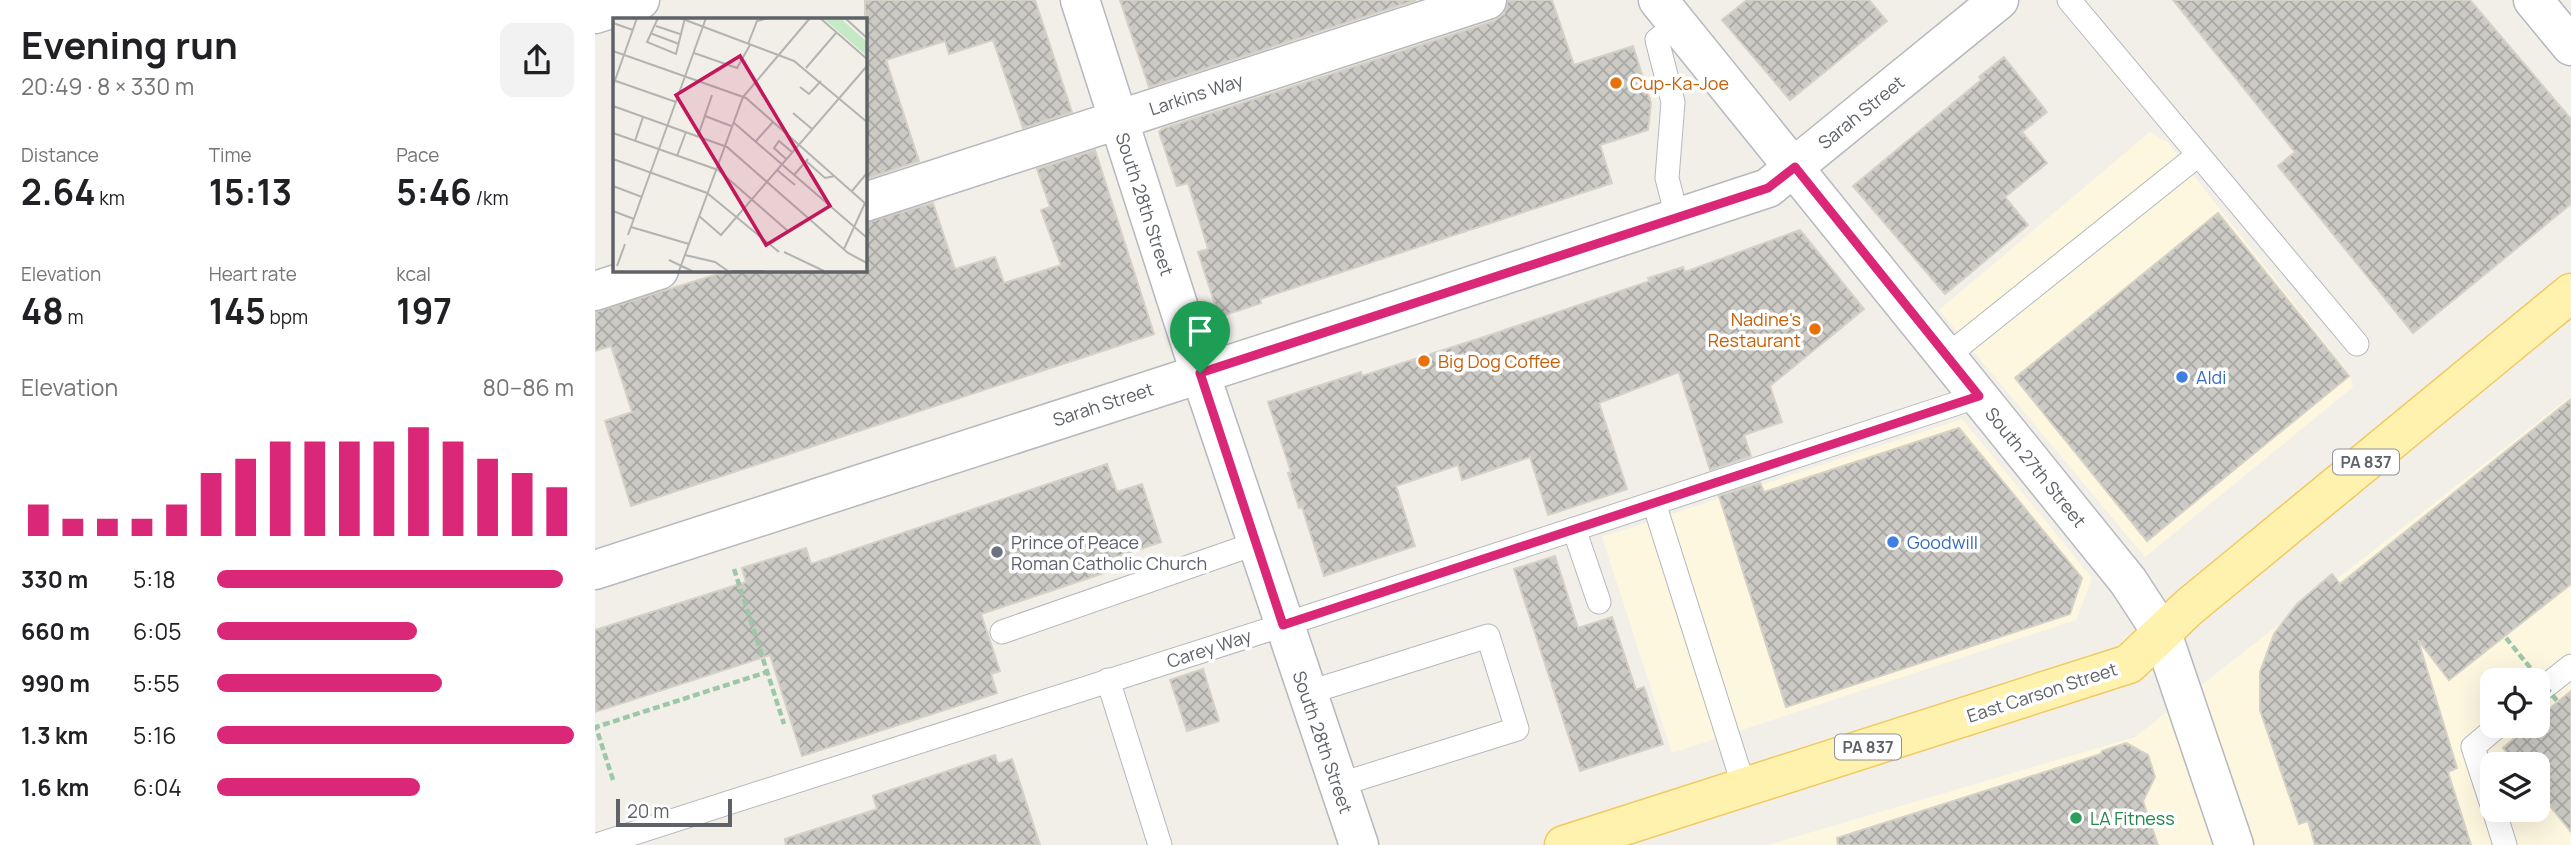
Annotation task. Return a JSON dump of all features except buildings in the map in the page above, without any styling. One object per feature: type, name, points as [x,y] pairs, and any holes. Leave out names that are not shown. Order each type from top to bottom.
[{"type":"main road","name":"East Carson Street","points":[[1564,845],[2129,664],[2199,598],[2571,293]]},
{"type":"street","points":[[595,14],[640,0]]},
{"type":"street","name":"South 28th Street","points":[[1080,0],[1283,625],[1359,845]]},
{"type":"street","name":"Larkins Way","points":[[866,202],[1487,0]]},
{"type":"street","name":"Sarah Street","points":[[595,570],[1768,188],[1999,0]]},
{"type":"street","points":[[2533,0],[2571,46]]},
{"type":"street","name":"South 27th Street","points":[[1668,12],[2128,582],[2162,633],[2234,845]]},
{"type":"street","points":[[595,290],[656,271]]},
{"type":"lane","points":[[2069,0],[2357,344]]},
{"type":"lane","points":[[1668,12],[1657,40],[1674,102],[1667,178],[1677,217]]},
{"type":"lane","points":[[1947,356],[2198,155]]},
{"type":"lane","name":"Carey Way","points":[[597,845],[1283,625],[1979,396]]},
{"type":"lane","points":[[1654,503],[1744,787]]},
{"type":"lane","points":[[1574,529],[1599,602]]},
{"type":"lane","points":[[1002,632],[1257,543]]},
{"type":"lane","points":[[1307,693],[1488,636],[1517,729],[1338,785]]},
{"type":"lane","points":[[2550,694],[2571,666]]},
{"type":"lane","points":[[1108,680],[1160,845]]},
{"type":"lane","points":[[2480,768],[2473,747],[2484,738]]},
{"type":"lane","points":[[2498,822],[2505,845]]},
{"type":"path","points":[[734,569],[784,724]]},
{"type":"path","points":[[2506,638],[2527,668]]},
{"type":"path","points":[[613,780],[596,727],[767,672]]},
{"type":"shaded area","name":"Aldi","points":[[2150,132],[2168,143],[2350,375],[2353,387],[2145,557],[1939,310]]},
{"type":"shaded area","points":[[2571,396],[2571,845],[1768,845],[2135,737]]},
{"type":"shaded area","name":"Goodwill","points":[[1962,419],[2092,578],[2076,620],[1672,753],[1602,537]]},
{"type":"place","name":"Cup-Ka-Joe","points":[[1616,83]]},
{"type":"place","name":"Nadine's Restaurant","points":[[1815,329]]},
{"type":"place","name":"Big Dog Coffee","points":[[1424,361]]},
{"type":"place","name":"Aldi","points":[[2182,377]]},
{"type":"place","name":"Goodwill","points":[[1893,542]]},
{"type":"place","name":"Prince of Peace Roman Catholic Church","points":[[997,552]]},
{"type":"place","name":"LA Fitness","points":[[2076,818]]},
{"type":"route","points":[[1795,167],[1979,396],[1283,625],[1200,373],[1768,188],[1795,167]]}]
